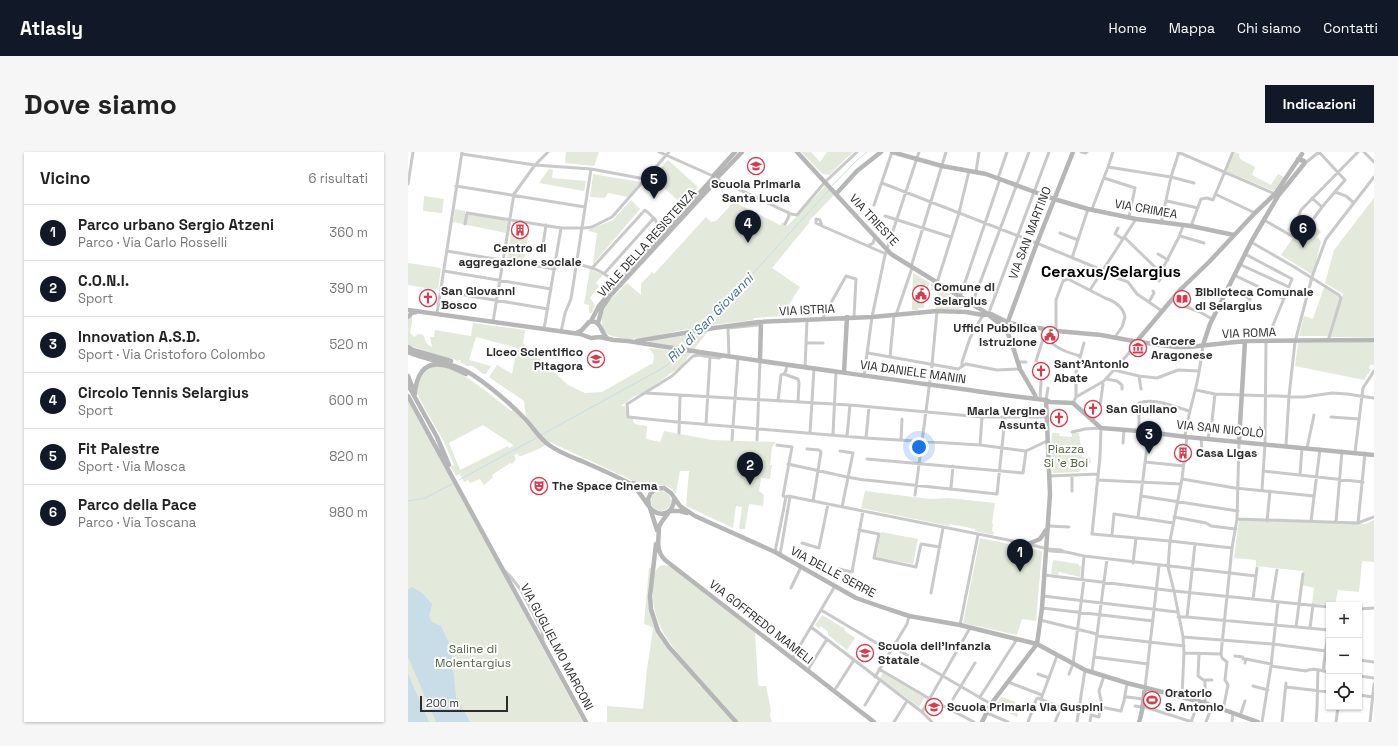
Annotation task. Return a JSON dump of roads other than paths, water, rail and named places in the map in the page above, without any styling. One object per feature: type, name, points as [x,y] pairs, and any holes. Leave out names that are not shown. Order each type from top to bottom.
[{"type":"street","points":[[408,184],[413,152]]},
{"type":"street","points":[[493,322],[514,194],[535,165],[548,152]]},
{"type":"street","points":[[659,152],[668,154],[715,178],[796,215],[857,152]]},
{"type":"street","points":[[715,178],[736,152]]},
{"type":"street","points":[[715,178],[742,152]]},
{"type":"street","name":"VIA TRIESTE","points":[[797,152],[875,237],[886,252],[972,304],[985,315]]},
{"type":"street","points":[[835,193],[857,171],[881,152]]},
{"type":"street","points":[[874,205],[892,152]]},
{"type":"street","name":"VIA CRIMEA","points":[[892,152],[942,166],[986,174],[1054,199],[1090,209],[1136,219],[1191,226],[1234,234]]},
{"type":"street","points":[[864,376],[872,316],[886,252],[919,152]]},
{"type":"street","points":[[890,357],[895,315],[946,152]]},
{"type":"street","points":[[976,172],[979,152]]},
{"type":"street","points":[[960,297],[986,223],[1007,152]]},
{"type":"street","points":[[966,312],[972,304],[1029,152]]},
{"type":"street","points":[[962,366],[970,338],[985,315],[1018,236],[1049,152]]},
{"type":"street","name":"VIA SAN MARTINO","points":[[1007,322],[1072,152]]},
{"type":"street","points":[[1081,152],[1087,152]]},
{"type":"street","points":[[1072,258],[1113,152]]},
{"type":"street","points":[[1161,223],[1171,177],[1179,152],[1277,195]]},
{"type":"street","points":[[1191,226],[1201,199],[1207,198],[1212,200],[1233,152]]},
{"type":"street","points":[[1076,397],[1102,383],[1106,379],[1129,353],[1135,341],[1172,299],[1255,213],[1277,195],[1304,163],[1319,152],[1345,180],[1314,218]]},
{"type":"street","points":[[1299,215],[1312,198],[1358,152]]},
{"type":"street","points":[[1364,152],[1374,162]]},
{"type":"street","points":[[437,314],[462,153],[535,165],[591,170],[645,179]]},
{"type":"street","points":[[1302,153],[1304,163]]},
{"type":"street","points":[[1182,696],[1184,646],[1168,566],[1170,540],[1184,466],[1189,411],[1196,390],[1203,345],[1212,319],[1239,264],[1302,153]]},
{"type":"street","points":[[465,224],[467,213],[561,228],[592,227],[612,217],[668,154]]},
{"type":"street","points":[[1298,159],[1304,163]]},
{"type":"street","points":[[1108,167],[1171,177],[1194,183]]},
{"type":"street","points":[[561,332],[565,313],[571,299],[584,207],[591,170]]},
{"type":"street","points":[[937,283],[959,213],[970,171]]},
{"type":"street","points":[[1286,446],[1289,396],[1295,342],[1312,277],[1326,239],[1374,177]]},
{"type":"street","name":"VIALE DELLA RESISTENZA","points":[[591,321],[599,306],[617,284],[715,178]]},
{"type":"street","name":"VIALE DELLA RESISTENZA","points":[[598,323],[602,308],[610,296],[715,178]]},
{"type":"street","points":[[1104,178],[1134,188],[1129,217]]},
{"type":"street","points":[[882,183],[1037,243],[1128,282],[1138,294],[1162,312]]},
{"type":"street","points":[[456,186],[514,194],[584,207]]},
{"type":"street","points":[[1335,192],[1346,196],[1354,203]]},
{"type":"street","points":[[1215,194],[1255,213]]},
{"type":"street","points":[[1312,198],[1322,207]]},
{"type":"street","points":[[1166,201],[1198,208]]},
{"type":"street","points":[[593,267],[644,210],[654,218],[662,235]]},
{"type":"street","points":[[785,224],[790,213]]},
{"type":"street","points":[[885,216],[951,237]]},
{"type":"street","points":[[604,274],[654,218]]},
{"type":"street","points":[[1090,290],[1136,219]]},
{"type":"street","points":[[1264,220],[1292,236]]},
{"type":"street","points":[[658,224],[660,227],[671,225]]},
{"type":"street","points":[[542,252],[546,225]]},
{"type":"street","points":[[822,226],[868,246],[886,252]]},
{"type":"street","points":[[1118,228],[1115,234],[1123,238],[1157,270],[1163,268],[1168,260],[1180,236],[1183,226]]},
{"type":"street","points":[[544,330],[561,228]]},
{"type":"street","points":[[1060,233],[1078,240]]},
{"type":"street","points":[[1180,236],[1204,243]]},
{"type":"street","points":[[868,246],[873,243],[875,237]]},
{"type":"street","points":[[1251,242],[1312,277],[1341,296],[1328,341]]},
{"type":"street","points":[[447,250],[555,269]]},
{"type":"street","points":[[1158,254],[1168,260]]},
{"type":"street","points":[[1245,254],[1292,278],[1266,342],[1265,444],[1262,490]]},
{"type":"street","points":[[577,264],[593,267],[617,284]]},
{"type":"street","points":[[1239,264],[1289,288]]},
{"type":"street","points":[[1159,281],[1165,271],[1163,268]]},
{"type":"street","points":[[444,271],[551,289]]},
{"type":"street","points":[[1234,275],[1284,299]]},
{"type":"street","points":[[822,319],[846,276],[856,279],[854,317]]},
{"type":"street","points":[[1056,330],[1056,300],[1063,281],[1068,279],[1117,304],[1124,312],[1125,316],[1122,327],[1116,337]]},
{"type":"street","points":[[1228,287],[1250,299],[1245,308]]},
{"type":"street","points":[[441,291],[548,309]]},
{"type":"street","points":[[1149,302],[1154,293],[1153,291]]},
{"type":"street","points":[[1172,299],[1181,305],[1200,312],[1212,319]]},
{"type":"street","points":[[966,312],[967,301]]},
{"type":"street","points":[[408,310],[544,330],[575,333],[587,335],[591,338],[597,337],[601,330]]},
{"type":"street","points":[[408,317],[412,313],[419,311]]},
{"type":"street","points":[[915,495],[928,384],[932,365],[937,311]]},
{"type":"street","name":"VIA ISTRIA","points":[[628,341],[640,341],[714,328],[761,323],[937,311],[966,312],[985,315]]},
{"type":"street","points":[[985,315],[991,314],[1007,322]]},
{"type":"street","points":[[985,315],[996,321],[1007,331]]},
{"type":"street","points":[[844,373],[847,317]]},
{"type":"street","points":[[805,368],[807,320]]},
{"type":"street","points":[[575,333],[584,328],[587,323],[591,321],[598,323],[608,339]]},
{"type":"street","points":[[996,321],[1007,322]]},
{"type":"street","points":[[1007,322],[1007,331],[1020,369],[1035,395],[1041,400]]},
{"type":"street","name":"VIA ROMA","points":[[1007,322],[1044,329],[1116,337],[1175,347],[1244,341],[1295,342],[1374,340]]},
{"type":"street","points":[[729,357],[728,328],[758,325],[761,323],[757,440]]},
{"type":"street","points":[[584,328],[587,335]]},
{"type":"street","points":[[1036,361],[1044,336],[1044,329]]},
{"type":"street","points":[[1044,336],[1054,346],[1062,351],[1080,356]]},
{"type":"street","name":"VIA DANIELE MANIN","points":[[597,337],[1050,402],[1073,403]]},
{"type":"street","points":[[1224,710],[1228,685],[1226,680],[1227,662],[1222,658],[1221,654],[1232,548],[1238,511],[1244,341]]},
{"type":"street","points":[[806,343],[823,343]]},
{"type":"street","points":[[1084,343],[1075,380],[1076,397],[1073,403],[1102,428]]},
{"type":"street","points":[[408,347],[413,350],[457,363],[469,369],[473,375]]},
{"type":"street","points":[[408,352],[425,358],[447,362],[465,370],[511,405],[550,446],[584,459],[640,486],[667,489],[684,509],[695,516]]},
{"type":"street","points":[[868,353],[958,369],[966,364],[997,370],[1020,369]]},
{"type":"street","points":[[722,356],[719,358],[699,355],[693,356],[672,376],[627,404],[628,416],[679,422],[866,438],[980,445],[1026,451],[1047,441]]},
{"type":"street","points":[[706,424],[710,357]]},
{"type":"street","points":[[732,440],[738,358]]},
{"type":"street","points":[[1018,362],[1026,362]]},
{"type":"street","points":[[415,394],[418,376],[430,366],[441,364],[473,375]]},
{"type":"street","points":[[778,401],[781,376],[784,374],[787,365]]},
{"type":"street","points":[[810,433],[814,369]]},
{"type":"street","points":[[1114,370],[1156,378],[1178,370],[1199,371]]},
{"type":"street","points":[[1355,452],[1363,388],[1374,371]]},
{"type":"street","points":[[833,434],[836,372]]},
{"type":"street","points":[[784,374],[798,379],[798,402]]},
{"type":"street","points":[[408,376],[415,394],[437,437],[464,497]]},
{"type":"street","points":[[1140,376],[1141,389]]},
{"type":"street","points":[[1106,379],[1116,381],[1122,385],[1122,389]]},
{"type":"street","points":[[982,722],[992,704],[1037,644],[1042,608],[1050,494],[1047,441],[1049,432],[1041,400],[1041,381]]},
{"type":"street","points":[[1093,420],[1100,406],[1102,383]]},
{"type":"street","points":[[408,385],[437,437]]},
{"type":"street","points":[[1041,400],[1048,388]]},
{"type":"street","points":[[1196,390],[1215,394],[1304,397],[1332,393],[1374,398]]},
{"type":"street","points":[[646,393],[708,398],[850,405],[982,417],[1005,418],[1046,416]]},
{"type":"street","points":[[1208,438],[1212,421],[1215,394]]},
{"type":"street","points":[[408,396],[464,497]]},
{"type":"street","points":[[679,433],[680,396]]},
{"type":"street","points":[[1139,431],[1139,403],[1150,401],[1158,402],[1189,411]]},
{"type":"street","points":[[848,436],[850,405]]},
{"type":"street","points":[[866,438],[869,407]]},
{"type":"street","points":[[1307,448],[1314,415]]},
{"type":"street","points":[[980,445],[982,417]]},
{"type":"street","points":[[1331,417],[1359,420]]},
{"type":"street","points":[[788,464],[847,478],[997,494],[1005,418]]},
{"type":"street","points":[[901,440],[902,419]]},
{"type":"street","points":[[1072,432],[1085,429],[1102,428]]},
{"type":"street","points":[[1102,428],[1092,534],[1170,540],[1232,548]]},
{"type":"street","name":"VIA SAN NICOLÒ","points":[[1102,428],[1374,454]]},
{"type":"street","points":[[1123,443],[1124,430]]},
{"type":"street","points":[[1138,518],[1149,432]]},
{"type":"street","points":[[1201,438],[1202,450]]},
{"type":"street","points":[[774,552],[785,496],[788,464],[792,447],[777,445]]},
{"type":"street","points":[[555,448],[558,451],[619,478],[636,488],[649,506],[657,513],[664,514],[680,511],[695,516]]},
{"type":"street","points":[[807,448],[819,450],[821,452],[813,501]]},
{"type":"street","points":[[1300,474],[1302,448]]},
{"type":"street","points":[[1311,521],[1320,449]]},
{"type":"street","points":[[840,451],[853,453],[842,507]]},
{"type":"street","points":[[867,459],[1023,473],[1026,451]]},
{"type":"street","points":[[1336,522],[1342,451]]},
{"type":"street","points":[[1358,523],[1365,453]]},
{"type":"street","points":[[1145,462],[1184,466]]},
{"type":"street","points":[[951,488],[953,466]]},
{"type":"street","points":[[1264,471],[1363,482]]},
{"type":"street","points":[[1050,476],[1098,474]]},
{"type":"street","points":[[1072,475],[1072,491]]},
{"type":"street","points":[[1182,479],[1236,488],[1314,496]]},
{"type":"street","points":[[1097,480],[1181,484]]},
{"type":"street","points":[[658,488],[653,491],[648,499],[649,506],[658,529]]},
{"type":"street","points":[[1268,521],[1270,491]]},
{"type":"street","points":[[785,496],[978,535],[1061,550],[1084,556],[1133,563],[1256,576]]},
{"type":"street","points":[[1141,496],[1238,511]]},
{"type":"street","name":"VIA GUGLIELMO MARCONI","points":[[464,497],[586,722]]},
{"type":"street","points":[[780,555],[790,497]]},
{"type":"street","points":[[674,498],[673,506],[658,529],[650,596],[651,609],[655,623],[669,647],[736,722]]},
{"type":"street","points":[[802,543],[819,548],[828,504]]},
{"type":"street","points":[[838,570],[852,572],[863,511]]},
{"type":"street","points":[[1112,535],[1114,514],[1173,523]]},
{"type":"street","name":"VIA DELLE SERRE","points":[[695,516],[774,552],[863,600],[909,616],[960,625],[1037,644],[1057,656],[1086,670],[1126,683],[1199,701],[1256,722]]},
{"type":"street","points":[[1174,517],[1206,523],[1211,526],[1236,529]]},
{"type":"street","points":[[1237,519],[1358,523],[1374,517]]},
{"type":"street","points":[[1028,544],[1040,539],[1048,529],[1069,527]]},
{"type":"street","points":[[931,593],[943,528]]},
{"type":"street","name":"VIA GOFFREDO MAMELI","points":[[658,529],[658,549],[665,560],[874,722]]},
{"type":"street","points":[[860,530],[879,534],[874,558],[888,561],[916,566],[920,544],[940,547]]},
{"type":"street","points":[[960,625],[978,535]]},
{"type":"street","points":[[1133,563],[1136,538]]},
{"type":"street","points":[[1187,617],[1195,544]]},
{"type":"street","points":[[1070,674],[1073,664],[1080,613],[1084,556]]},
{"type":"street","points":[[1092,672],[1106,559]]},
{"type":"street","points":[[1139,722],[1142,714],[1159,566]]},
{"type":"street","points":[[790,588],[802,567]]},
{"type":"street","points":[[1253,599],[1257,568]]},
{"type":"street","points":[[1272,601],[1277,570]]},
{"type":"street","points":[[504,571],[521,590],[542,631],[543,643]]},
{"type":"street","points":[[1296,627],[1303,574]]},
{"type":"street","points":[[1044,575],[1174,591],[1326,607]]},
{"type":"street","points":[[792,659],[835,586]]},
{"type":"street","points":[[1043,596],[1177,612]]},
{"type":"street","points":[[1262,722],[1268,690],[1278,602]]},
{"type":"street","points":[[1310,628],[1312,605]]},
{"type":"street","points":[[1042,608],[1153,621]]},
{"type":"street","points":[[1362,609],[1374,608]]},
{"type":"street","points":[[821,610],[890,651]]},
{"type":"street","points":[[875,677],[908,624],[909,616]]},
{"type":"street","points":[[1178,617],[1326,630]]},
{"type":"street","points":[[1040,620],[1097,635],[1184,646]]},
{"type":"street","points":[[811,626],[922,712],[932,722]]},
{"type":"street","points":[[922,712],[970,628]]},
{"type":"street","points":[[1183,637],[1273,644],[1326,651],[1323,671]]},
{"type":"street","points":[[809,668],[827,639]]},
{"type":"street","points":[[980,697],[1017,639]]},
{"type":"street","points":[[893,647],[992,704]]},
{"type":"street","points":[[1184,653],[1221,654]]},
{"type":"street","points":[[1199,654],[1198,676],[1205,680],[1212,680]]},
{"type":"street","points":[[1028,722],[1049,678],[1057,656]]},
{"type":"street","points":[[1235,656],[1243,657],[1246,661],[1326,672]]},
{"type":"street","points":[[1094,657],[1148,664]]},
{"type":"street","points":[[836,688],[854,660]]},
{"type":"street","points":[[1362,660],[1374,662]]},
{"type":"street","points":[[953,699],[975,663]]},
{"type":"street","points":[[879,670],[974,722]]},
{"type":"street","points":[[1077,722],[1086,670]]},
{"type":"street","points":[[1316,722],[1318,706],[1318,670]]},
{"type":"street","points":[[1038,674],[1049,678]]},
{"type":"street","points":[[1090,722],[1091,715],[1099,717],[1101,700],[1099,691],[1104,676]]},
{"type":"street","points":[[1362,676],[1374,678]]},
{"type":"street","points":[[865,705],[880,680]]},
{"type":"street","points":[[1079,680],[1084,680]]},
{"type":"street","points":[[1205,680],[1205,703]]},
{"type":"street","points":[[1008,682],[1059,706],[1060,710],[1055,722]]},
{"type":"street","points":[[1101,707],[1120,711],[1124,701],[1126,683]]},
{"type":"street","points":[[1370,722],[1374,684]]},
{"type":"street","points":[[1282,722],[1286,685],[1326,692]]},
{"type":"street","points":[[1253,686],[1268,690]]},
{"type":"street","points":[[1362,695],[1373,697]]},
{"type":"street","points":[[1128,697],[1143,699]]},
{"type":"street","points":[[894,722],[907,701]]},
{"type":"street","points":[[1135,706],[1142,706],[1192,722],[1199,701]]},
{"type":"street","points":[[1240,716],[1245,701]]},
{"type":"street","points":[[1206,722],[1212,706]]},
{"type":"street","points":[[1336,722],[1338,710]]},
{"type":"street","points":[[987,712],[1008,722]]},
{"type":"street","points":[[1232,722],[1233,713]]},
{"type":"water","points":[[412,587],[422,593],[432,604],[429,617],[432,622],[441,626],[451,647],[456,697],[470,722],[436,722],[408,657],[408,590]]},
{"type":"water","points":[[408,674],[429,722],[408,722]]},
{"type":"waterway","name":"Riu di San Giovanni","points":[[832,186],[857,160],[867,152]]},
{"type":"waterway","name":"Riu di San Giovanni","points":[[704,327],[829,190]]},
{"type":"waterway","name":"Riu di San Giovanni","points":[[686,348],[700,332]]},
{"type":"waterway","name":"Riu di San Giovanni","points":[[541,435],[666,366],[682,352]]},
{"type":"waterway","name":"Riu di San Giovanni","points":[[459,480],[538,437]]},
{"type":"waterway","name":"Riu di San Giovanni","points":[[408,501],[425,498],[452,484]]},
{"type":"place","name":"Scuola Primaria Santa Lucia","points":[[756,166]]},
{"type":"place","name":"Fit Palestre","points":[[654,199]]},
{"type":"place","name":"Centro di aggregazione sociale","points":[[520,230]]},
{"type":"place","name":"Circolo Tennis Selargius","points":[[748,243]]},
{"type":"place","name":"Parco della Pace","points":[[1303,248]]},
{"type":"place","name":"Comune di Selargius","points":[[921,294]]},
{"type":"place","name":"San Giovanni Bosco","points":[[428,298]]},
{"type":"place","name":"Biblioteca Comunale di Selargius","points":[[1182,299]]},
{"type":"place","name":"Uffici Pubblica Istruzione","points":[[1050,335]]},
{"type":"place","name":"Carcere Aragonese","points":[[1138,348]]},
{"type":"place","name":"Liceo Scientifico Pitagora","points":[[596,359]]},
{"type":"place","name":"Sant'Antonio Abate","points":[[1041,371]]},
{"type":"place","name":"San Giuliano","points":[[1093,409]]},
{"type":"place","name":"Maria Vergine Assunta","points":[[1059,418]]},
{"type":"place","name":"Casa Ligas","points":[[1183,453]]},
{"type":"place","name":"Innovation A.S.D.","points":[[1149,454]]},
{"type":"place","name":"C.O.N.I.","points":[[750,485]]},
{"type":"place","name":"The Space Cinema","points":[[539,486]]},
{"type":"place","name":"Parco urbano Sergio Atzeni","points":[[1020,572]]},
{"type":"place","name":"Scuola dell'Infanzia Statale","points":[[865,653]]},
{"type":"place","name":"Oratorio S. Antonio","points":[[1152,700]]},
{"type":"place","name":"Scuola Primaria Via Guspini","points":[[934,707]]},
{"type":"district","name":"Ceraxus/Selargius","points":[[1111,271]]},
{"type":"park label","name":"Piazza Si ’e Boi","points":[[1066,456]]},
{"type":"park label","name":"Saline di Molentargius","points":[[473,656]]}]
